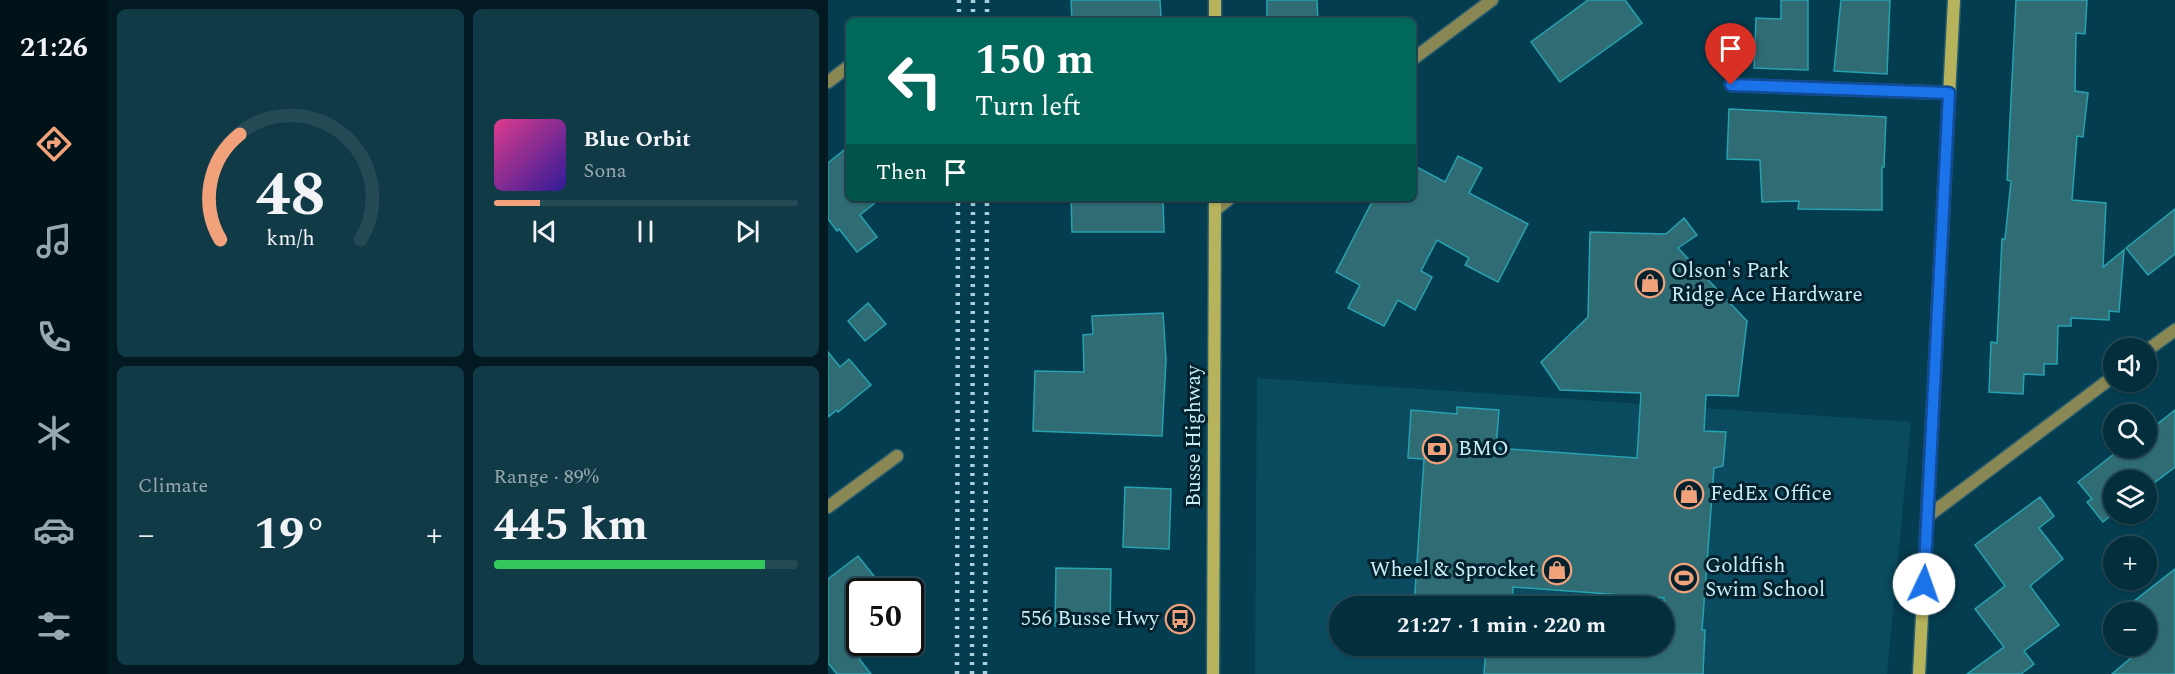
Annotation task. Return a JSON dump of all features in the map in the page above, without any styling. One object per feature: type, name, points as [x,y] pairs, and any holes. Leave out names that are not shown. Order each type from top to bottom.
[{"type":"main road","points":[[1215,0],[1215,18]]},
{"type":"main road","points":[[1919,674],[1954,0]]},
{"type":"main road","name":"Busse Highway","points":[[1213,674],[1215,204]]},
{"type":"street","points":[[1416,57],[1492,0]]},
{"type":"street","points":[[828,82],[846,68]]},
{"type":"street","points":[[1731,85],[1949,93]]},
{"type":"street","points":[[2157,343],[2175,330]]},
{"type":"street","points":[[1928,516],[2103,384]]},
{"type":"street","points":[[828,507],[897,456]]},
{"type":"shaded area","points":[[1257,378],[1911,422],[1887,674],[1255,674]]},
{"type":"building","points":[[1071,0],[1160,0],[1161,18],[1072,18]]},
{"type":"building","points":[[1267,0],[1317,0],[1318,18],[1267,18]]},
{"type":"building","points":[[1588,0],[1625,0],[1642,23],[1560,82],[1531,42]]},
{"type":"building","points":[[1781,0],[1808,0],[1808,70],[1754,68],[1756,18],[1781,19]]},
{"type":"building","points":[[1841,0],[1890,0],[1887,74],[1834,71]]},
{"type":"building","points":[[2016,0],[2087,0],[2085,34],[2076,33],[2075,91],[2088,93],[2083,137],[2077,136],[2072,200],[2106,203],[2103,267],[2124,250],[2119,312],[2109,311],[2109,320],[2071,318],[2071,326],[2058,326],[2057,364],[2044,364],[2044,375],[2024,374],[2023,394],[1989,392],[1991,342],[1997,343],[2002,239],[2005,239],[2011,181],[2007,180]]},
{"type":"building","points":[[1729,109],[1886,117],[1884,167],[1882,167],[1882,210],[1798,209],[1799,201],[1762,202],[1760,160],[1727,159]]},
{"type":"building","points":[[846,148],[846,201],[877,201],[860,215],[877,237],[857,252],[828,219],[828,163]]},
{"type":"building","points":[[1458,156],[1482,168],[1469,193],[1528,224],[1498,282],[1465,265],[1469,258],[1437,240],[1421,271],[1432,277],[1415,310],[1398,300],[1384,326],[1348,308],[1360,285],[1336,272],[1372,201],[1416,201],[1416,167],[1445,182]]},
{"type":"building","points":[[1071,201],[1163,201],[1164,232],[1072,232]]},
{"type":"building","points":[[2175,209],[2175,254],[2148,275],[2126,248]]},
{"type":"building","points":[[1684,218],[1697,235],[1678,248],[1747,321],[1738,396],[1706,395],[1704,431],[1726,432],[1723,466],[1714,468],[1702,630],[1705,630],[1703,674],[1484,674],[1485,656],[1674,656],[1674,596],[1637,596],[1513,587],[1513,596],[1415,596],[1424,459],[1408,458],[1411,410],[1457,414],[1457,407],[1499,410],[1496,448],[1637,458],[1641,393],[1560,390],[1541,362],[1588,317],[1590,232],[1666,234]]},
{"type":"building","points":[[868,303],[886,324],[865,341],[848,321]]},
{"type":"building","points":[[1163,313],[1166,360],[1162,436],[1033,431],[1035,371],[1084,372],[1083,335],[1093,334],[1092,316]]},
{"type":"building","points":[[828,352],[840,367],[849,359],[871,385],[838,412],[837,410],[828,417]]},
{"type":"building","points":[[2175,410],[2175,467],[2157,481],[2157,470],[2103,470],[2103,522],[2087,502],[2092,499],[2078,482],[2109,458],[2157,458],[2157,424]]},
{"type":"building","points":[[1125,487],[1171,489],[1169,549],[1123,547]]},
{"type":"building","points":[[2040,497],[2054,516],[2039,528],[2063,559],[2030,586],[2059,625],[2024,651],[2034,664],[2021,674],[1967,674],[2004,647],[1975,609],[2005,586],[1975,545]]},
{"type":"building","points":[[858,556],[876,578],[846,578],[846,656],[860,656],[860,660],[871,674],[837,674],[828,663],[828,579]]},
{"type":"building","points":[[1056,568],[1111,569],[1110,623],[1096,623],[1096,626],[1055,626]]},
{"type":"building","points":[[2175,569],[2175,674],[2112,674],[2133,656],[2157,656],[2157,602],[2133,602],[2148,590],[2157,590],[2157,583]]},
{"type":"railway","points":[[959,0],[959,18]]},
{"type":"railway","points":[[973,0],[973,18]]},
{"type":"railway","points":[[987,0],[987,18]]},
{"type":"railway","points":[[957,674],[958,201]]},
{"type":"railway","points":[[972,674],[973,201]]},
{"type":"railway","points":[[985,674],[987,201]]},
{"type":"place","name":"Olson's Park Ridge Ace Hardware","points":[[1650,283]]},
{"type":"place","name":"BMO","points":[[1437,449]]},
{"type":"place","name":"FedEx Office","points":[[1689,494]]},
{"type":"place","name":"Wheel & Sprocket","points":[[1557,570]]},
{"type":"place","name":"Goldfish Swim School","points":[[1684,578]]},
{"type":"place","name":"556 Busse Hwy","points":[[1180,619]]},
{"type":"route","points":[[1731,85],[1949,93],[1924,584]]}]
